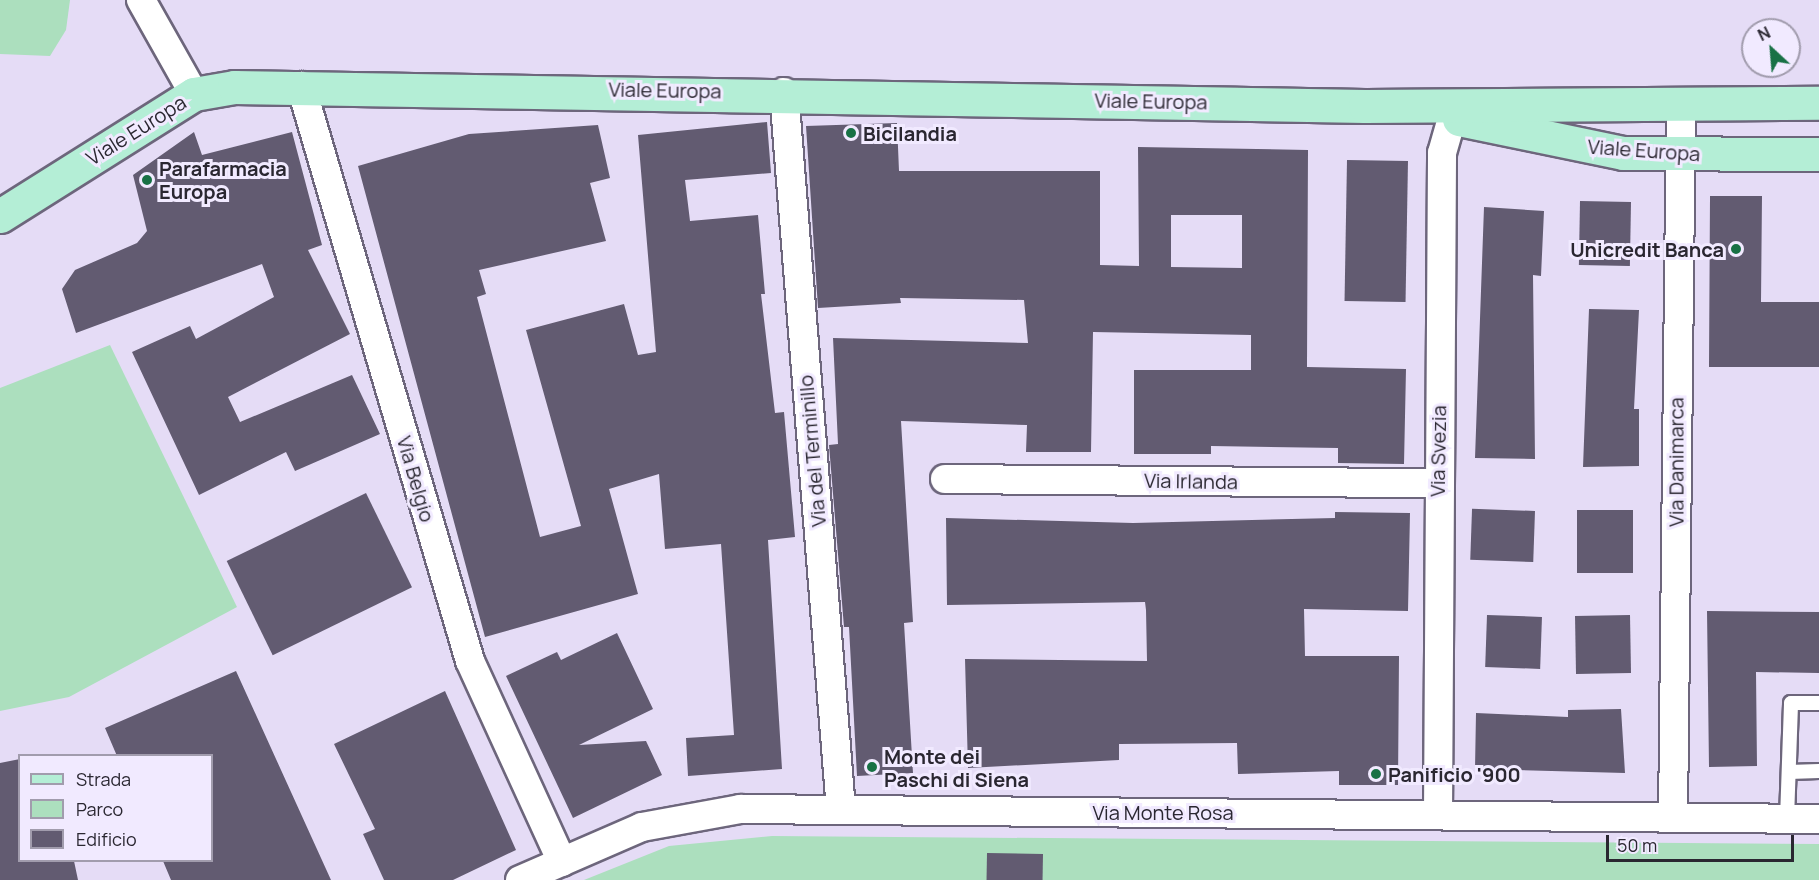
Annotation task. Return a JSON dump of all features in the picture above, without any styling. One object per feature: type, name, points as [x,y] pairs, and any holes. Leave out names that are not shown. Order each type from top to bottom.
[{"type":"street","points":[[141,0],[194,94]]},
{"type":"street","name":"Viale Europa","points":[[0,216],[194,94],[301,86],[784,92],[1365,106],[1464,112],[1819,103]]},
{"type":"street","name":"Via Belgio","points":[[301,86],[470,660],[562,861]]},
{"type":"street","name":"Via del Terminillo","points":[[784,92],[840,810]]},
{"type":"street","name":"Via Danimarca","points":[[1673,818],[1680,105]]},
{"type":"street","name":"Viale Europa","points":[[1464,112],[1580,146],[1680,155],[1819,154]]},
{"type":"street","name":"Via Svezia","points":[[1438,814],[1437,483],[1442,153],[1464,112]]},
{"type":"street","name":"Via Irlanda","points":[[945,479],[1437,483]]},
{"type":"street","name":"Via Monte Rosa","points":[[520,880],[642,827],[691,815],[740,809],[1819,819]]},
{"type":"lane","points":[[1787,819],[1791,704],[1819,703]]},
{"type":"lane","points":[[1789,772],[1819,771]]},
{"type":"green space","points":[[0,0],[70,0],[66,30],[50,56],[0,54]]},
{"type":"green space","points":[[110,345],[237,607],[69,697],[0,711],[0,388]]},
{"type":"green space","points":[[772,836],[1819,844],[1819,880],[584,880],[669,846]]},
{"type":"building","points":[[767,122],[771,173],[685,180],[690,221],[758,215],[765,294],[761,294],[775,413],[784,412],[795,537],[768,540],[782,769],[688,776],[686,738],[734,735],[721,544],[665,549],[659,474],[609,489],[638,594],[485,637],[358,166],[469,134],[598,125],[610,178],[590,183],[606,241],[479,270],[486,294],[477,297],[540,537],[581,526],[526,330],[624,304],[638,355],[656,352],[638,135]]},
{"type":"building","points":[[897,123],[899,171],[1100,171],[1100,265],[1139,266],[1138,147],[1308,150],[1307,367],[1406,369],[1404,464],[1338,463],[1338,448],[1211,446],[1211,454],[1134,454],[1134,370],[1251,370],[1251,335],[1093,332],[1091,452],[1026,452],[1027,425],[901,421],[913,622],[904,623],[913,773],[857,776],[849,627],[844,627],[829,445],[838,444],[833,338],[1028,343],[1024,300],[900,298],[901,303],[818,308],[806,126]],"holes":[[[1171,215],[1242,215],[1242,268],[1171,267]]]},
{"type":"building","points":[[194,132],[202,155],[292,132],[322,245],[308,250],[350,334],[228,397],[240,422],[352,375],[380,434],[295,471],[286,452],[199,495],[132,352],[190,326],[196,339],[274,297],[262,264],[76,333],[62,289],[75,270],[137,243],[147,231],[133,175]]},
{"type":"building","points":[[1347,160],[1408,161],[1406,302],[1345,301]]},
{"type":"building","name":"Unicredit Banca","points":[[1710,196],[1762,196],[1761,302],[1819,302],[1819,367],[1709,367]]},
{"type":"building","points":[[1580,201],[1631,202],[1630,266],[1579,265]]},
{"type":"building","points":[[1484,207],[1544,211],[1541,276],[1533,275],[1535,459],[1475,458]]},
{"type":"building","points":[[1589,309],[1639,310],[1634,409],[1639,409],[1639,466],[1583,467]]},
{"type":"building","points":[[366,493],[412,587],[273,655],[227,561]]},
{"type":"building","points":[[1472,509],[1535,511],[1533,562],[1470,560]]},
{"type":"building","points":[[1577,510],[1633,510],[1633,573],[1577,573]]},
{"type":"building","points":[[1335,512],[1410,513],[1408,611],[1304,609],[1305,656],[1399,656],[1398,785],[1339,785],[1339,771],[1238,774],[1237,743],[1119,744],[1119,760],[968,768],[965,659],[1147,661],[1146,610],[1145,602],[947,605],[946,518],[1133,523],[1335,518]]},
{"type":"building","points":[[1707,611],[1819,612],[1819,673],[1756,672],[1757,766],[1709,767]]},
{"type":"building","points":[[1487,615],[1542,617],[1540,669],[1485,667]]},
{"type":"building","points":[[1630,615],[1631,673],[1576,674],[1575,616]]},
{"type":"building","points":[[617,633],[653,709],[579,745],[646,741],[662,775],[573,818],[506,676],[557,652],[561,660]]},
{"type":"building","points":[[236,671],[331,880],[171,880],[163,862],[213,862],[213,754],[116,754],[105,728]]},
{"type":"building","points":[[445,691],[516,850],[453,880],[384,880],[363,834],[375,829],[334,744]]},
{"type":"building","points":[[1621,709],[1625,773],[1475,769],[1476,713],[1568,717],[1568,710]]},
{"type":"building","points":[[18,759],[18,862],[74,862],[78,880],[0,880],[0,763]]},
{"type":"building","points":[[987,853],[1043,854],[1043,880],[987,880]]},
{"type":"place","name":"Bicilandia","points":[[851,133]]},
{"type":"place","name":"Parafarmacia Europa","points":[[147,180]]},
{"type":"place","name":"Unicredit Banca","points":[[1736,249]]},
{"type":"place","name":"Monte dei Paschi di Siena","points":[[872,767]]},
{"type":"place","name":"Panificio '900","points":[[1376,774]]}]
